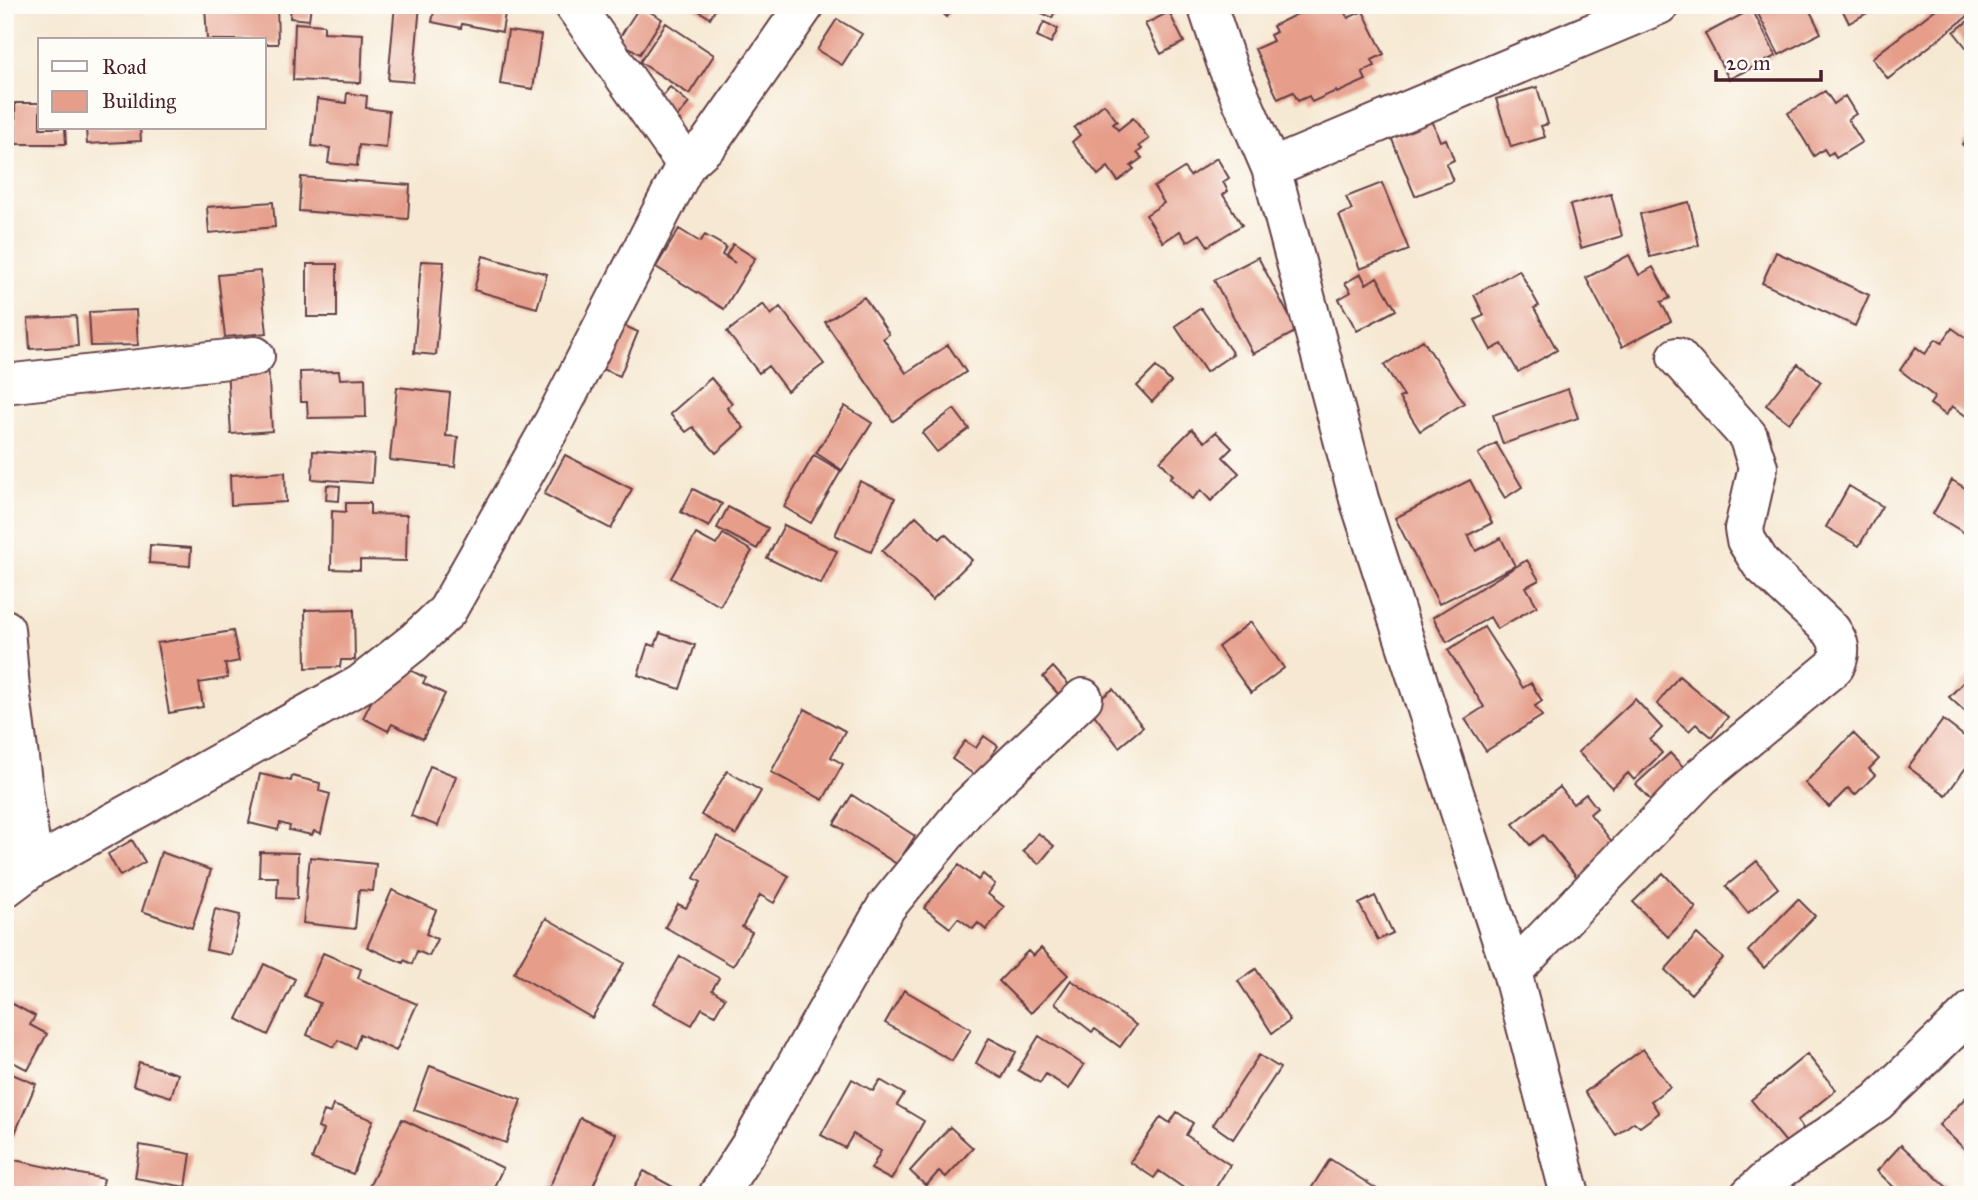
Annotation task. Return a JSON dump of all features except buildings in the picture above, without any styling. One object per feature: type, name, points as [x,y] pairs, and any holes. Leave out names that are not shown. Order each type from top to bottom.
[{"type":"street","points":[[574,5],[686,164]]},
{"type":"street","points":[[5,629],[19,878],[360,684],[414,642],[447,611],[554,421],[686,164],[709,144],[805,5]]},
{"type":"street","points":[[1207,5],[1228,68],[1271,168],[1359,499],[1512,972],[1570,1195]]},
{"type":"street","points":[[1271,168],[1659,5]]},
{"type":"street","points":[[5,384],[255,356]]},
{"type":"street","points":[[1512,972],[1702,776],[1835,666],[1839,657],[1839,643],[1831,630],[1752,553],[1744,529],[1758,467],[1748,436],[1677,356]]},
{"type":"street","points":[[718,1195],[753,1141],[886,907],[968,807],[1083,698]]},
{"type":"street","points":[[1749,1195],[1770,1177],[1877,1102],[1973,1010]]}]
